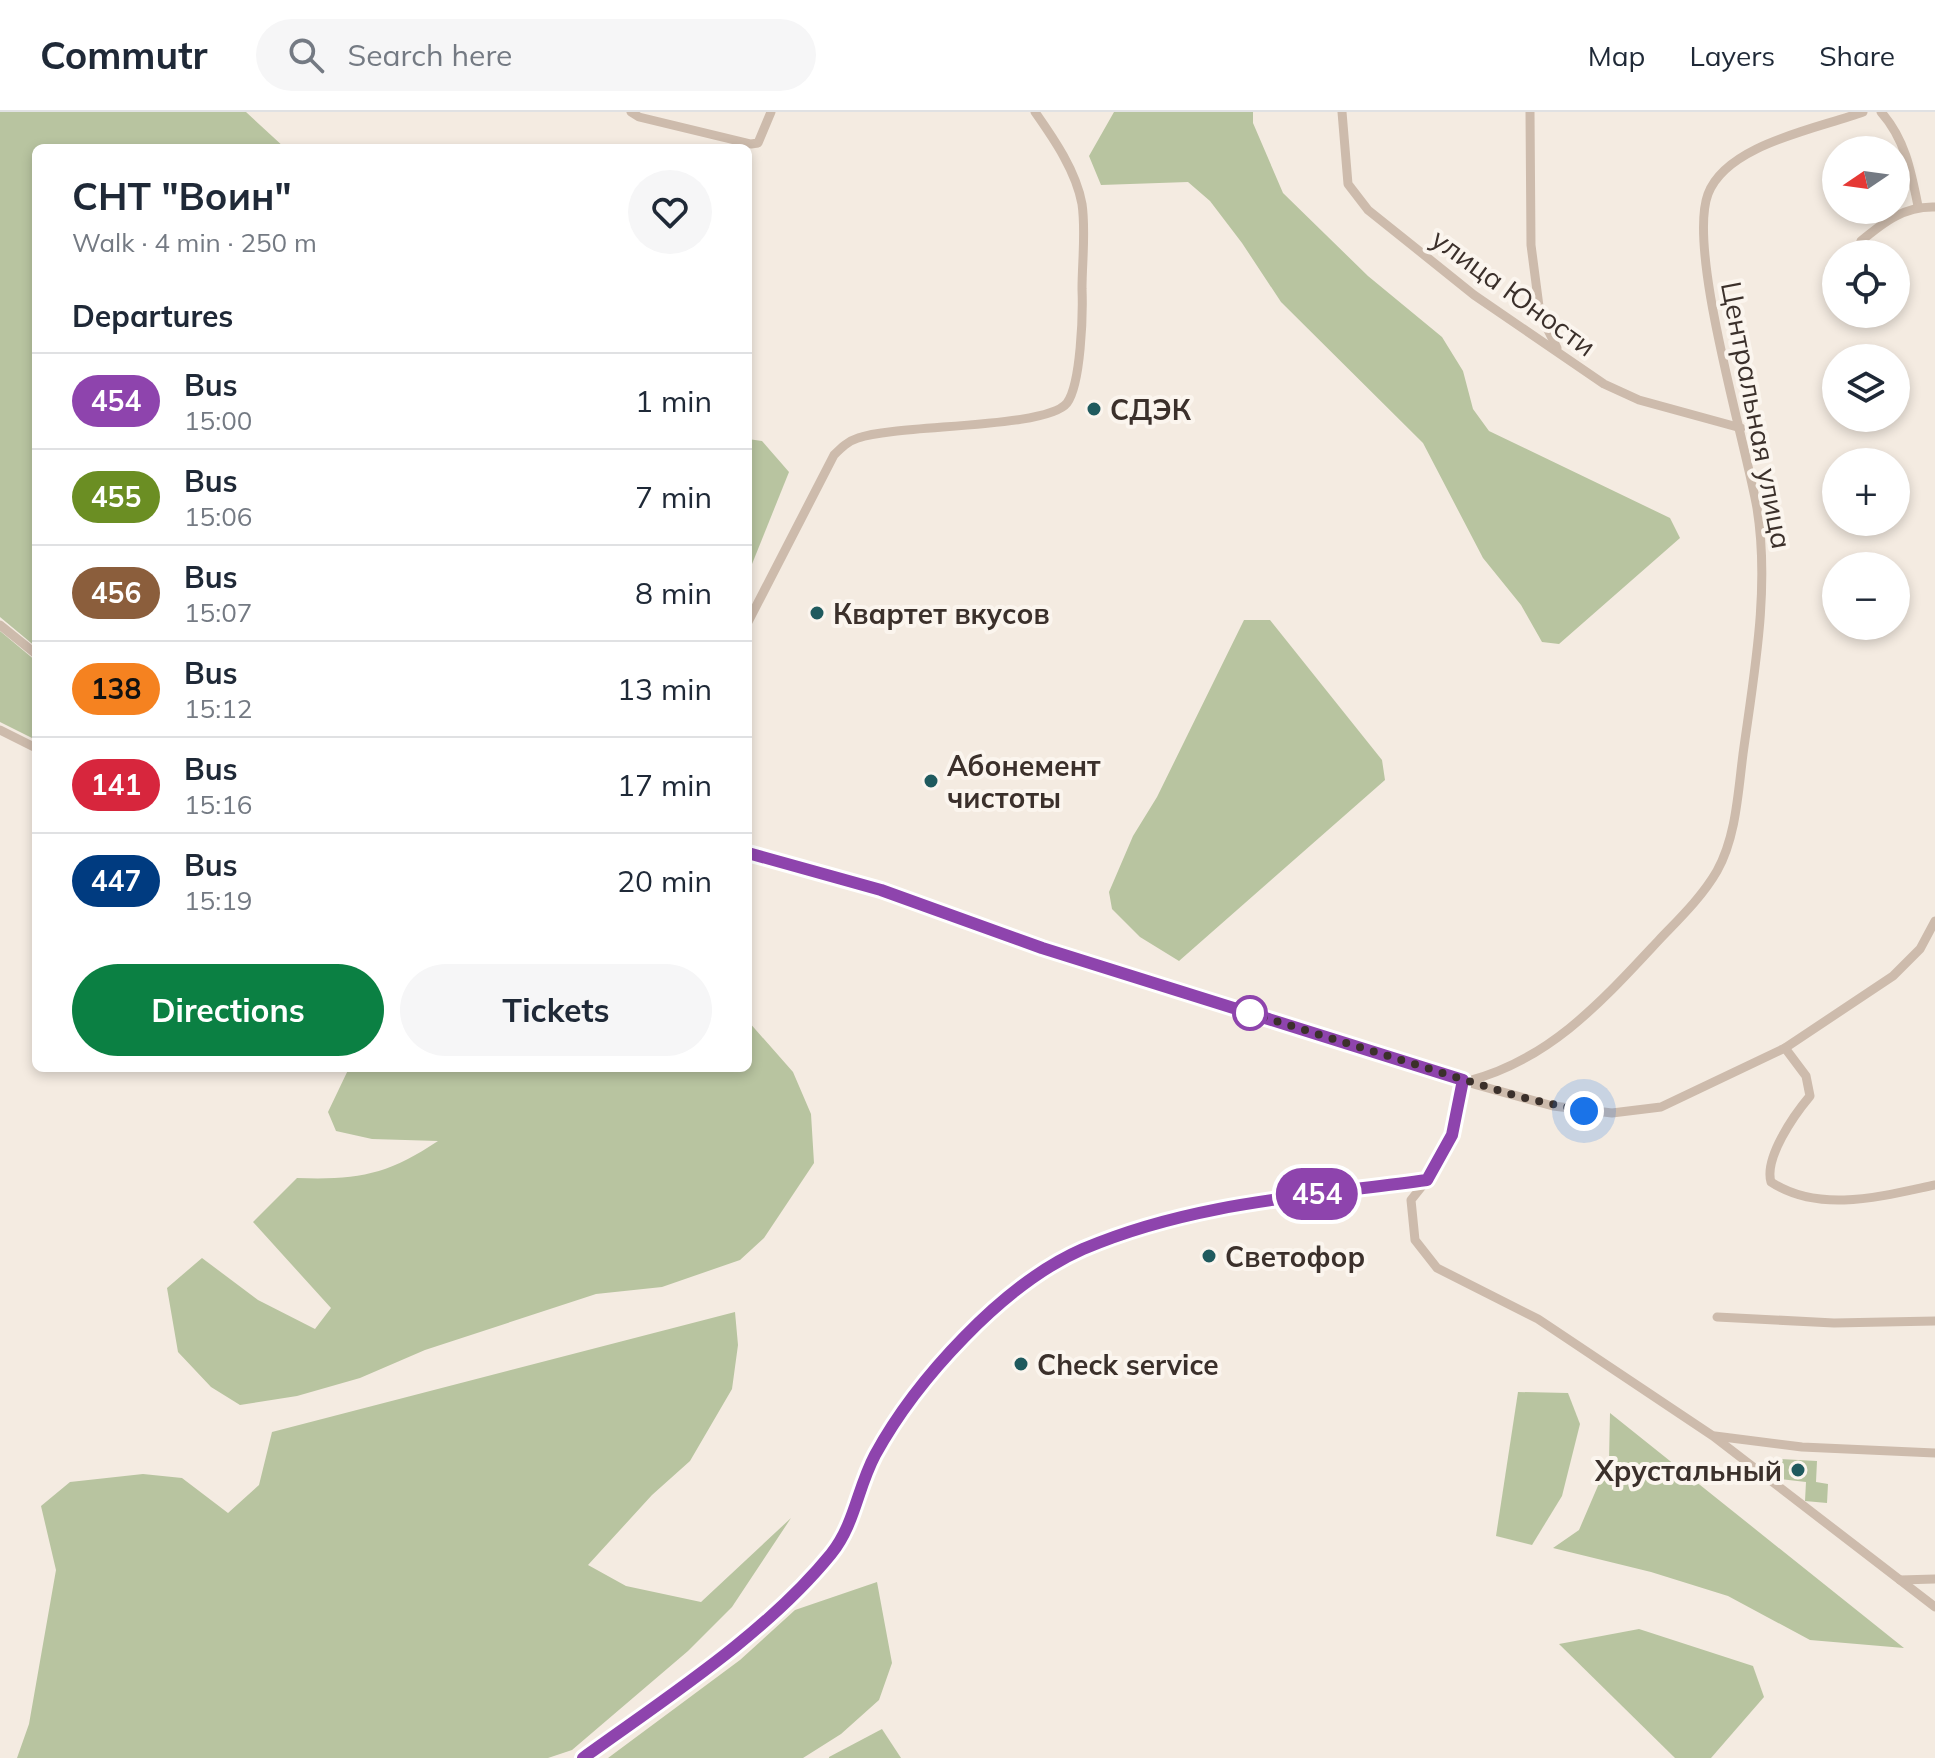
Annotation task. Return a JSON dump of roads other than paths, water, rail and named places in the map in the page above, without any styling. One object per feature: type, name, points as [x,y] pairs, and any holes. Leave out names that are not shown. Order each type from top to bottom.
[{"type":"street","points":[[631,112],[639,117],[751,144],[758,143],[771,112]]},
{"type":"street","points":[[752,614],[834,455],[845,444],[872,434],[1018,419],[1056,412],[1067,404],[1073,387],[1083,308],[1082,207],[1072,175],[1035,112]]},
{"type":"street","name":"улица Юности","points":[[1342,112],[1345,170],[1355,196],[1474,295],[1604,384],[1639,400],[1741,428]]},
{"type":"street","points":[[1530,112],[1531,245],[1540,314],[1559,352]]},
{"type":"street","name":"Центральная улица","points":[[1465,1081],[1527,1060],[1592,1011],[1687,910],[1717,871],[1728,844],[1735,810],[1763,568],[1760,527],[1709,281],[1703,221],[1708,194],[1729,166],[1762,146],[1863,112]]},
{"type":"street","points":[[1881,112],[1897,129],[1918,206]]},
{"type":"street","points":[[1862,240],[1893,217],[1918,206],[1935,207]]},
{"type":"street","points":[[0,625],[32,651]]},
{"type":"street","points":[[0,730],[32,746]]},
{"type":"street","points":[[752,854],[929,906],[1042,948],[1465,1081],[1553,1106],[1598,1112],[1639,1112],[1690,1096],[1785,1048],[1893,976],[1930,942],[1935,921]]},
{"type":"street","points":[[1785,1048],[1806,1076],[1810,1096],[1790,1120],[1768,1172],[1771,1182],[1790,1192],[1824,1200],[1871,1198],[1935,1185]]},
{"type":"street","points":[[1465,1081],[1452,1135],[1427,1180],[1411,1200],[1415,1240],[1437,1268],[1538,1319],[1713,1436],[1935,1607]]},
{"type":"street","points":[[583,1758],[690,1680],[810,1576],[851,1524],[858,1495],[874,1456],[907,1406],[982,1321],[1038,1275],[1082,1250],[1207,1209],[1427,1180]]},
{"type":"street","points":[[1717,1317],[1834,1323],[1935,1321]]},
{"type":"street","points":[[1713,1436],[1802,1447],[1935,1453]]},
{"type":"street","points":[[1900,1580],[1935,1579]]},
{"type":"place","name":"СДЭК","points":[[1094,409]]},
{"type":"place","name":"Квартет вкусов","points":[[817,613]]},
{"type":"place","name":"Абонемент чистоты","points":[[931,781]]},
{"type":"place","name":"Светофор","points":[[1209,1256]]},
{"type":"place","name":"Check service","points":[[1021,1364]]},
{"type":"place","name":"Хрустальный","points":[[1798,1470]]}]
